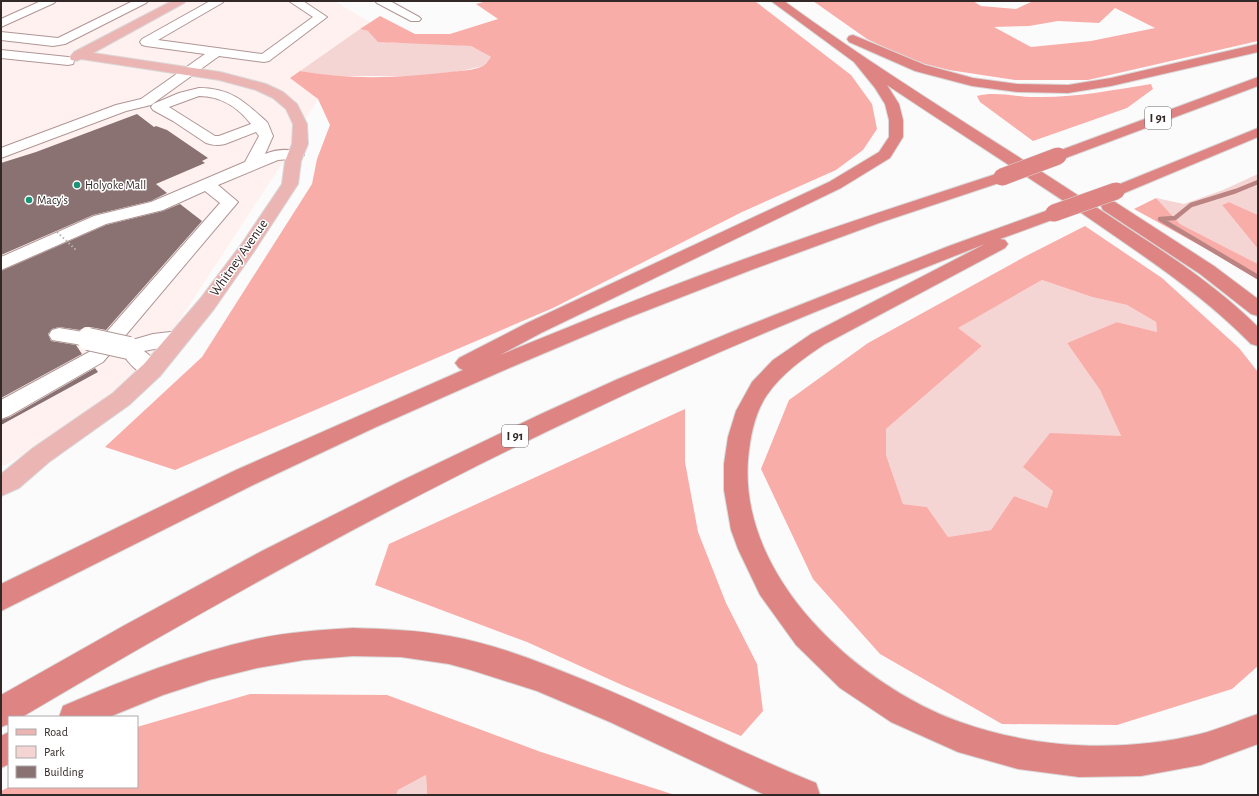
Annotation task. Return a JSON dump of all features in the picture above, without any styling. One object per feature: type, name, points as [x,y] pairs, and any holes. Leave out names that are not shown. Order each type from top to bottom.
[{"type":"highway","points":[[777,1],[857,58],[1093,212],[1166,263],[1223,306],[1258,339]]},
{"type":"highway","points":[[800,1],[943,100],[1192,260],[1258,309]]},
{"type":"highway","points":[[853,39],[920,68],[972,82],[1017,88],[1068,89],[1111,82],[1258,48]]},
{"type":"highway","points":[[214,493],[534,328],[835,185],[885,156],[896,137],[896,120],[892,104],[880,86],[857,58]]},
{"type":"highway","name":"I 91","points":[[1,598],[214,493],[387,412],[583,328],[801,245],[918,204],[1002,177],[1258,81]]},
{"type":"highway","name":"I 91","points":[[1,712],[65,674],[247,572],[376,504],[551,419],[680,361],[789,316],[1054,212],[1116,191],[1258,132]]},
{"type":"highway","points":[[1054,212],[964,264],[886,302],[824,336],[798,353],[770,377],[758,391],[752,402],[742,428],[737,455],[737,497],[746,537],[761,570],[774,593],[794,621],[819,651],[850,679],[884,706],[906,720],[953,744],[986,757],[1054,774],[1099,777],[1142,774],[1182,766],[1217,753],[1258,729]]},
{"type":"highway","points":[[76,716],[103,703],[165,679],[218,663],[271,651],[321,644],[365,642],[408,644],[449,650],[482,658],[548,681],[658,728],[780,786],[804,795]]},
{"type":"main road","points":[[73,58],[180,1]]},
{"type":"main road","name":"Whitney Avenue","points":[[1,486],[10,481],[41,455],[121,399],[140,359],[179,338],[207,304],[249,246],[290,184],[293,161],[300,144],[300,124],[292,107],[285,100],[270,90],[247,82],[188,72],[141,70],[73,58]]},
{"type":"main road","name":"Whitney Avenue","points":[[1,471],[41,455]]},
{"type":"street","points":[[1,23],[50,1]]},
{"type":"street","points":[[1,36],[53,42],[61,40],[142,1]]},
{"type":"street","points":[[218,1],[146,42],[264,58],[321,17],[295,1]]},
{"type":"street","points":[[381,1],[415,19]]},
{"type":"street","points":[[1,47],[73,58]]},
{"type":"street","points":[[152,104],[188,72],[216,52]]},
{"type":"street","points":[[1,54],[73,58]]},
{"type":"street","points":[[1,153],[117,109],[152,104],[199,92],[217,94],[247,110],[260,124],[266,136],[251,165]]},
{"type":"street","points":[[152,104],[178,118],[211,140],[220,141],[260,124]]},
{"type":"street","points":[[1,264],[100,220],[157,206],[276,155],[296,155]]},
{"type":"street","points":[[1,410],[96,356],[230,202],[208,185]]},
{"type":"street","points":[[59,335],[88,339],[140,359],[153,341],[179,338]]},
{"type":"path","points":[[57,232],[76,250]]},
{"type":"shaded area","name":"Holyoke Mall","points":[[1,1],[334,1],[370,22],[290,78],[318,99],[291,143],[285,159],[173,330],[132,375],[83,417],[34,449],[1,467]]},
{"type":"shaded area","points":[[487,1],[755,1],[851,75],[872,104],[877,129],[863,150],[836,170],[742,212],[553,308],[175,470],[105,447],[202,357],[312,184],[317,159],[330,125],[318,99],[290,78],[300,71],[337,76],[393,77],[467,70],[480,67],[484,65],[491,57],[471,46],[378,42],[368,31],[360,29],[380,16],[415,34],[450,34],[498,19],[476,4]]},
{"type":"shaded area","points":[[813,1],[973,1],[981,6],[1016,9],[1033,1],[1258,1],[1258,41],[1088,80],[1015,80],[949,70],[913,61],[867,39]],"holes":[[[1115,8],[1155,28],[1091,41],[1031,47],[994,27],[1029,26],[1058,21],[1099,23]]]},
{"type":"shaded area","points":[[1151,84],[1153,89],[1127,108],[1033,141],[980,102],[977,96],[998,94],[1028,97],[1050,97],[1093,93]]},
{"type":"shaded area","points":[[1156,198],[1180,224],[1258,264],[1258,280],[1210,251],[1134,209]]},
{"type":"shaded area","points":[[1229,202],[1258,215],[1258,249],[1222,205]]},
{"type":"shaded area","points":[[1085,226],[1162,278],[1239,348],[1258,372],[1258,666],[1232,689],[1117,725],[1002,724],[880,654],[813,579],[761,469],[789,400],[868,343],[1026,256]],"holes":[[[1042,280],[1092,297],[1127,305],[1156,322],[1157,332],[1117,322],[1067,343],[1100,390],[1121,436],[1050,433],[1023,467],[1053,491],[1047,508],[1014,496],[991,530],[948,537],[927,507],[903,504],[886,455],[886,429],[982,346],[958,328]]]},
{"type":"shaded area","points":[[685,409],[685,462],[698,532],[726,603],[757,664],[763,711],[741,736],[527,642],[375,585],[389,544]]},
{"type":"shaded area","points":[[250,694],[387,695],[541,752],[675,795],[427,795],[426,775],[398,790],[396,795],[1,795],[1,791],[8,788],[138,788],[138,727]]},
{"type":"green space","points":[[360,29],[368,31],[392,43],[433,43],[471,46],[491,57],[483,66],[461,71],[415,76],[330,76],[300,71]]},
{"type":"green space","points":[[1258,174],[1258,215],[1229,202],[1222,205],[1258,249],[1258,264],[1180,224],[1156,198],[1184,204],[1223,190]]},
{"type":"green space","points":[[1042,280],[1092,297],[1127,305],[1156,322],[1157,332],[1117,322],[1067,343],[1100,390],[1121,436],[1053,491],[1047,508],[1014,496],[991,530],[948,537],[927,507],[903,504],[886,455],[886,429],[982,346],[957,328]]},
{"type":"green space","points":[[426,775],[427,795],[396,795],[398,790]]},
{"type":"building","name":"Holyoke Mall","points":[[137,114],[154,127],[156,126],[167,130],[208,158],[202,161],[205,163],[156,184],[167,193],[151,201],[93,215],[1,255],[1,163],[36,152]]},
{"type":"building","points":[[180,204],[202,221],[106,330],[90,327],[85,327],[80,330],[59,327],[52,329],[48,334],[51,341],[76,345],[82,354],[1,398],[1,271],[106,225],[163,211]]},
{"type":"building","points":[[95,368],[98,372],[1,425],[1,420],[10,417]]},
{"type":"waterway","points":[[1258,182],[1236,191],[1191,205],[1175,218],[1160,219],[1258,277]]},
{"type":"place","name":"Holyoke Mall","points":[[77,185]]},
{"type":"place","name":"Macy's","points":[[29,200]]}]
